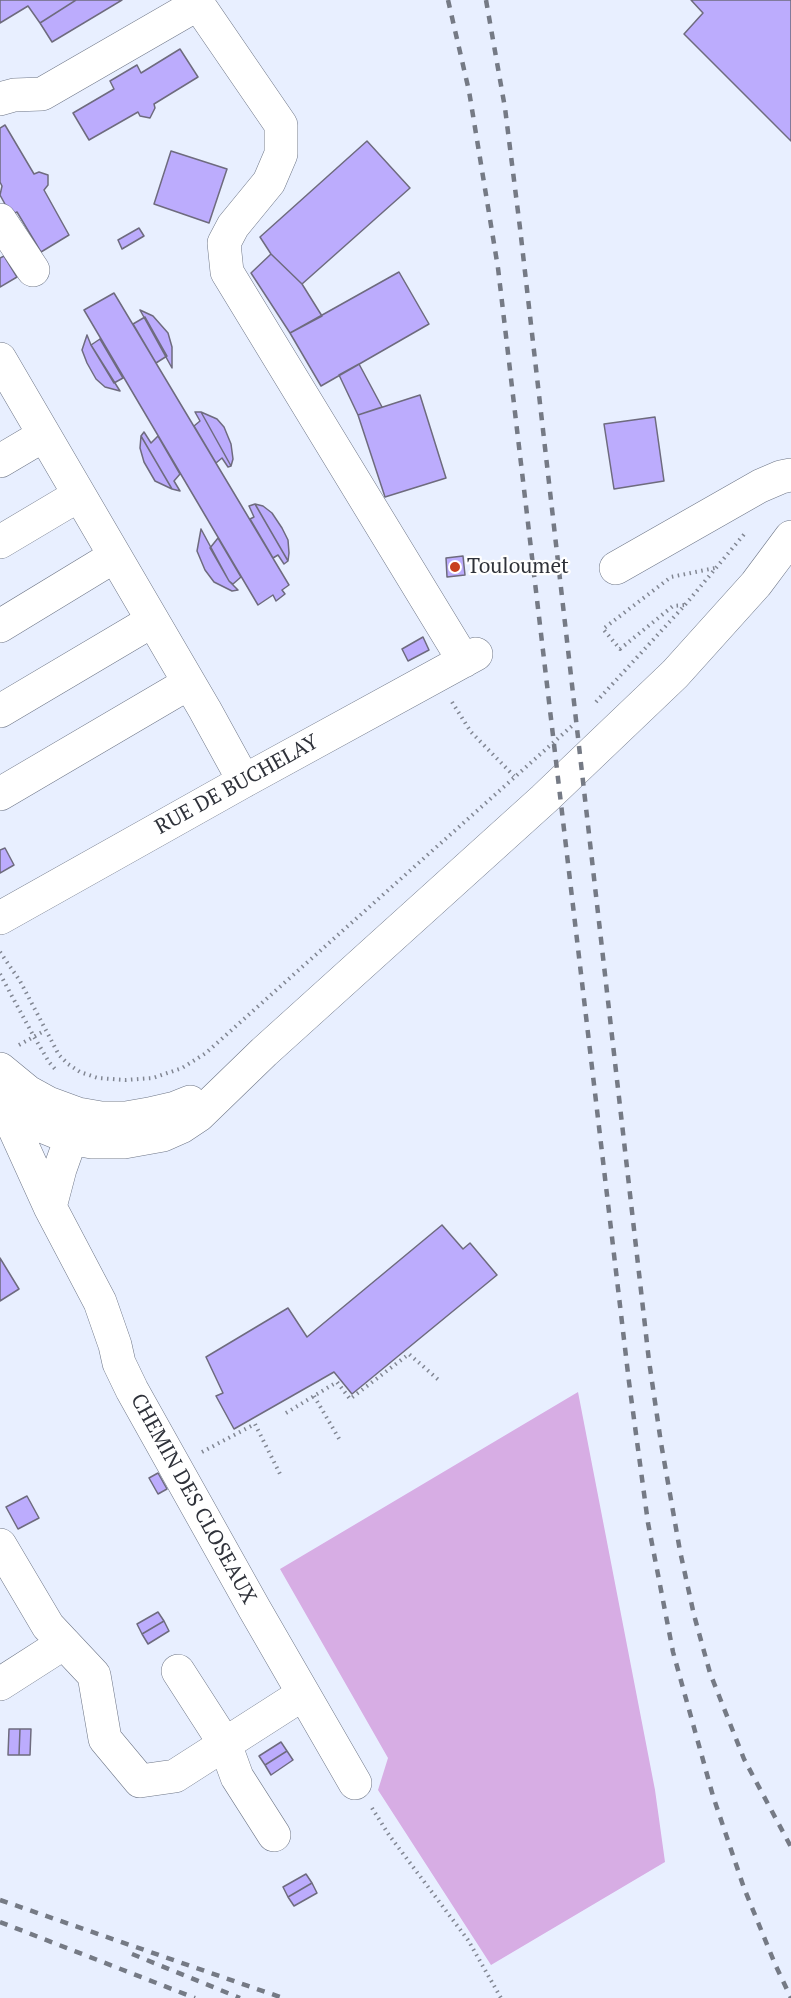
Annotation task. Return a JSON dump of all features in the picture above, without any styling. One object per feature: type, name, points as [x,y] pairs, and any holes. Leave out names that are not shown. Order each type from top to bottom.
[{"type":"street","name":"RUE DE BUCHELAY","points":[[0,99],[14,95],[42,94],[198,4],[281,125],[281,153],[269,182],[233,226],[224,243],[227,272],[470,658],[243,781],[0,918]]},
{"type":"street","points":[[0,220],[33,270]]},
{"type":"street","points":[[3,372],[44,435],[189,683],[243,781]]},
{"type":"street","points":[[0,461],[44,435]]},
{"type":"street","points":[[616,568],[760,486],[781,477],[791,476]]},
{"type":"street","points":[[0,542],[79,495]]},
{"type":"street","points":[[0,1069],[28,1092],[48,1103],[92,1142],[124,1142],[163,1135],[181,1127],[198,1115],[553,790],[667,682],[756,584],[791,537]]},
{"type":"street","points":[[0,626],[115,556]]},
{"type":"street","points":[[0,711],[152,621]]},
{"type":"street","points":[[0,794],[189,683]]},
{"type":"street","points":[[0,1097],[21,1115],[44,1127],[75,1126]]},
{"type":"street","name":"CHEMIN DES CLOSEAUX","points":[[0,1097],[50,1207],[100,1302],[115,1345],[118,1363],[355,1783]]},
{"type":"street","points":[[50,1207],[75,1126]]},
{"type":"street","points":[[0,1545],[48,1626],[94,1675],[105,1739],[140,1781],[175,1776],[303,1694]]},
{"type":"street","points":[[0,1684],[64,1643]]},
{"type":"street","points":[[178,1671],[225,1744],[237,1777],[274,1834]]},
{"type":"path","points":[[685,605],[673,606],[620,649],[603,629],[672,577],[715,568]]},
{"type":"path","points":[[590,708],[708,577]]},
{"type":"path","points":[[0,952],[20,981],[44,1031],[68,1065],[98,1078],[125,1080],[153,1078],[182,1068],[206,1053],[574,723]]},
{"type":"path","points":[[471,732],[513,776]]},
{"type":"path","points":[[0,974],[32,1037],[62,1076]]},
{"type":"path","points":[[32,1037],[44,1031]]},
{"type":"path","points":[[286,1413],[337,1382],[350,1400],[409,1354],[441,1382]]},
{"type":"path","points":[[315,1396],[341,1442]]},
{"type":"path","points":[[175,1467],[255,1424],[280,1474]]},
{"type":"path","points":[[355,1783],[389,1835],[468,1940],[501,1998]]},
{"type":"shaded area","points":[[578,1392],[655,1790],[665,1862],[491,1965],[378,1790],[388,1758],[280,1569]]},
{"type":"building","points":[[0,0],[76,0],[40,23],[28,6],[0,23]]},
{"type":"building","points":[[76,0],[122,0],[52,42],[40,23]]},
{"type":"building","points":[[691,0],[791,0],[791,141],[684,34],[703,13]]},
{"type":"building","points":[[180,49],[198,77],[154,104],[155,108],[150,118],[140,116],[138,112],[89,140],[73,113],[114,89],[110,81],[137,65],[141,73]]},
{"type":"building","points":[[5,125],[34,174],[39,172],[48,175],[48,185],[44,190],[69,235],[41,252],[17,212],[11,215],[0,195],[2,186],[0,182],[0,128]]},
{"type":"building","points":[[367,141],[410,188],[302,284],[271,254],[260,237]]},
{"type":"building","points":[[171,151],[227,169],[209,223],[154,204]]},
{"type":"building","points":[[139,228],[144,236],[122,249],[118,240]]},
{"type":"building","points":[[271,254],[302,284],[322,316],[290,333],[251,273]]},
{"type":"building","points":[[4,256],[17,277],[0,287],[0,258]]},
{"type":"building","points":[[399,272],[429,324],[321,386],[290,333]]},
{"type":"building","points":[[114,293],[289,585],[282,590],[285,594],[276,601],[273,595],[258,605],[84,310]]},
{"type":"building","points":[[140,310],[153,316],[168,333],[172,347],[172,368]]},
{"type":"building","points":[[145,317],[167,356],[156,363],[133,324]]},
{"type":"building","points":[[87,335],[120,391],[105,387],[96,379],[82,350]]},
{"type":"building","points":[[100,339],[123,378],[114,383],[91,345]]},
{"type":"building","points":[[359,364],[382,407],[358,415],[339,375]]},
{"type":"building","points":[[420,395],[446,478],[385,497],[358,415]]},
{"type":"building","points":[[195,412],[201,412],[231,466],[228,467],[222,458],[216,463],[194,426],[200,421]]},
{"type":"building","points":[[201,412],[217,419],[224,427],[231,444],[233,459],[231,466]]},
{"type":"building","points":[[655,417],[664,481],[614,489],[604,424]]},
{"type":"building","points":[[144,432],[151,443],[158,436],[180,474],[174,481],[180,491],[172,489],[141,436]]},
{"type":"building","points":[[141,436],[172,489],[155,481],[144,462],[140,448]]},
{"type":"building","points":[[255,504],[263,506],[272,513],[282,528],[288,540],[288,561]]},
{"type":"building","points":[[255,504],[288,561],[284,564],[278,555],[273,558],[250,519],[254,517],[249,506]]},
{"type":"building","points":[[201,529],[229,581],[238,590],[232,591],[214,582],[205,570],[197,551]]},
{"type":"building","points":[[218,538],[241,577],[233,584],[210,548]]},
{"type":"building","name":"Touloumet","points":[[463,556],[465,575],[447,577],[446,558]]},
{"type":"building","points":[[423,637],[429,650],[408,661],[402,649]]},
{"type":"building","points":[[5,848],[14,865],[0,873],[0,850]]},
{"type":"building","points":[[442,1225],[463,1249],[470,1243],[497,1275],[352,1394],[334,1372],[234,1429],[216,1396],[223,1393],[206,1357],[288,1308],[307,1337]]},
{"type":"building","points":[[0,1258],[19,1289],[0,1301]]},
{"type":"building","points":[[158,1473],[167,1489],[158,1494],[149,1478]]},
{"type":"building","points":[[27,1496],[39,1518],[18,1529],[6,1507]]},
{"type":"building","points":[[158,1612],[164,1621],[142,1634],[137,1624]]},
{"type":"building","points":[[164,1621],[169,1631],[148,1644],[142,1634]]},
{"type":"building","points":[[9,1729],[20,1729],[19,1755],[8,1755]]},
{"type":"building","points":[[20,1729],[31,1729],[30,1755],[19,1755]]},
{"type":"building","points":[[281,1742],[287,1751],[265,1765],[259,1756]]},
{"type":"building","points":[[287,1751],[293,1760],[271,1775],[265,1765]]},
{"type":"building","points":[[306,1874],[312,1883],[288,1897],[283,1887]]},
{"type":"building","points":[[312,1883],[317,1893],[294,1906],[288,1897]]},
{"type":"railway","points":[[448,0],[469,91],[498,268],[629,1382],[648,1523],[673,1652],[713,1796],[744,1888],[791,1998]]},
{"type":"railway","points":[[486,0],[505,108],[520,228],[649,1361],[661,1443],[680,1551],[710,1673],[744,1759],[791,1847]]},
{"type":"railway","points":[[0,1900],[283,1998]]},
{"type":"railway","points":[[0,1922],[195,1998]]},
{"type":"railway","points":[[132,1954],[240,1998]]},
{"type":"place","name":"Touloumet","points":[[455,567]]}]
